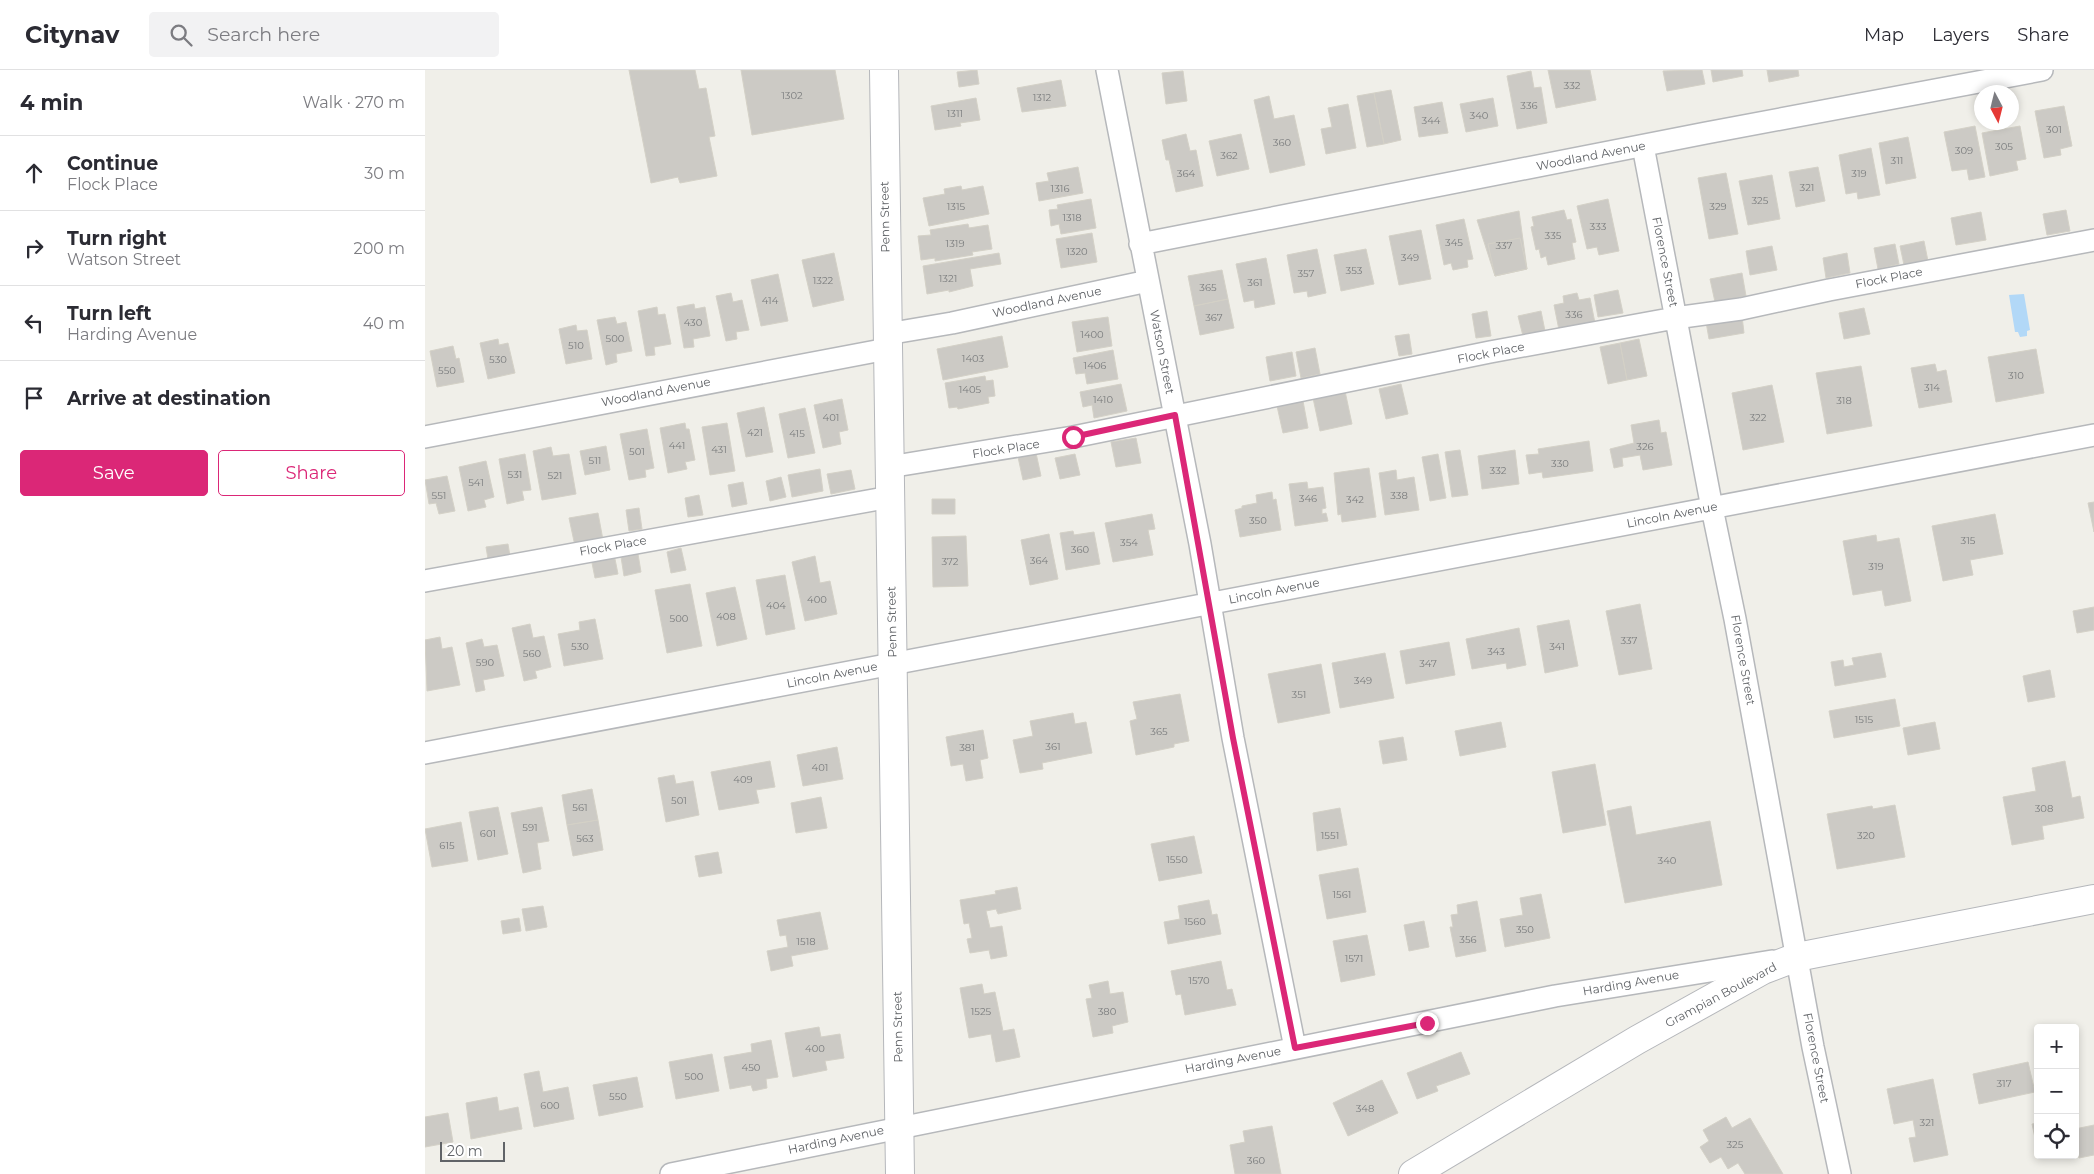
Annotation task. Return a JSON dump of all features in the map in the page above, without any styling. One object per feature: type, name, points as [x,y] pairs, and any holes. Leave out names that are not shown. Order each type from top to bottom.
[{"type":"street","name":"Penn Street","points":[[883,70],[900,1174]]},
{"type":"street","name":"Watson Street","points":[[1107,70],[1175,415],[1209,603],[1295,1048]]},
{"type":"street","name":"Woodland Avenue","points":[[1140,244],[2042,70]]},
{"type":"street","name":"Florence Street","points":[[1643,146],[1735,619],[1813,1046],[1840,1174]]},
{"type":"street","name":"Flock Place","points":[[889,467],[1073,437],[1175,415],[1675,318],[1741,309],[1839,288],[2094,240]]},
{"type":"street","name":"Woodland Avenue","points":[[425,436],[887,342],[952,323],[1148,281]]},
{"type":"street","name":"Lincoln Avenue","points":[[425,753],[2094,435]]},
{"type":"street","name":"Flock Place","points":[[425,581],[890,497]]},
{"type":"street","name":"Grampian Boulevard","points":[[1413,1174],[1637,1040],[1763,970],[1797,957],[2094,899]]},
{"type":"street","name":"Harding Avenue","points":[[671,1174],[1628,983],[1797,957]]},
{"type":"water","points":[[2024,294],[2030,330],[2027,331],[2027,336],[2020,337],[2018,332],[2015,332],[2009,295]]},
{"type":"building","points":[[629,70],[695,70],[699,89],[706,88],[715,136],[709,137],[717,176],[680,183],[678,177],[651,183]]},
{"type":"building","points":[[741,70],[835,70],[844,119],[752,135]]},
{"type":"building","points":[[977,70],[979,84],[959,87],[957,72]]},
{"type":"building","points":[[1548,70],[1590,70],[1596,100],[1556,108]]},
{"type":"building","points":[[1702,70],[1705,84],[1667,91],[1663,71]]},
{"type":"building","points":[[1711,70],[1742,70],[1743,76],[1713,82]]},
{"type":"building","points":[[1767,70],[1798,70],[1799,76],[1769,82]]},
{"type":"building","points":[[1183,71],[1187,101],[1166,104],[1162,73]]},
{"type":"building","points":[[1531,71],[1534,88],[1541,87],[1547,123],[1517,129],[1507,76]]},
{"type":"building","points":[[1061,80],[1066,106],[1022,112],[1017,88]]},
{"type":"building","points":[[1391,90],[1401,140],[1384,144],[1374,93]]},
{"type":"building","points":[[1374,93],[1384,144],[1367,147],[1357,96]]},
{"type":"building","points":[[1269,96],[1274,119],[1294,115],[1305,165],[1270,173],[1254,100]]},
{"type":"building","points":[[976,98],[980,120],[960,123],[961,126],[935,130],[931,106]]},
{"type":"building","points":[[1493,98],[1498,126],[1466,132],[1460,104]]},
{"type":"building","points":[[1442,102],[1448,133],[1419,137],[1414,107]]},
{"type":"building","points":[[1348,104],[1356,148],[1326,154],[1321,129],[1332,127],[1328,108]]},
{"type":"building","points":[[2064,106],[2072,146],[2060,149],[2061,155],[2044,158],[2035,111]]},
{"type":"building","points":[[1974,126],[1985,177],[1969,180],[1967,169],[1952,171],[1944,132]]},
{"type":"building","points":[[2019,126],[2026,159],[2016,161],[2018,170],[1990,176],[1982,133],[1998,130],[2019,130]]},
{"type":"building","points":[[1186,134],[1190,151],[1196,150],[1203,186],[1176,192],[1169,160],[1166,160],[1162,140]]},
{"type":"building","points":[[1241,134],[1249,169],[1217,176],[1209,141]]},
{"type":"building","points":[[1908,137],[1916,178],[1886,184],[1879,143]]},
{"type":"building","points":[[1871,148],[1880,195],[1858,199],[1857,192],[1846,194],[1839,155]]},
{"type":"building","points":[[1078,167],[1083,193],[1039,201],[1036,183],[1049,181],[1047,173]]},
{"type":"building","points":[[1818,167],[1825,201],[1796,207],[1789,172]]},
{"type":"building","points":[[1726,173],[1738,234],[1709,239],[1698,178]]},
{"type":"building","points":[[1772,175],[1780,219],[1748,225],[1739,181]]},
{"type":"building","points":[[961,186],[962,190],[983,186],[989,214],[929,226],[923,198],[945,194],[944,189]]},
{"type":"building","points":[[1091,199],[1096,228],[1061,234],[1059,224],[1051,226],[1049,210],[1058,209],[1057,205]]},
{"type":"building","points":[[1608,199],[1619,251],[1599,255],[1597,247],[1587,249],[1577,206]]},
{"type":"building","points":[[1564,210],[1567,220],[1571,219],[1576,242],[1572,243],[1575,259],[1548,265],[1546,256],[1541,258],[1539,249],[1536,250],[1531,227],[1534,226],[1532,217]]},
{"type":"building","points":[[2066,210],[2070,231],[2047,235],[2043,214]]},
{"type":"building","points":[[1519,211],[1527,269],[1495,276],[1477,220]]},
{"type":"building","points":[[1981,212],[1986,240],[1956,245],[1951,218]]},
{"type":"building","points":[[1464,219],[1473,259],[1467,260],[1468,267],[1453,270],[1451,263],[1444,265],[1436,225]]},
{"type":"building","points":[[968,224],[969,228],[988,225],[992,249],[972,252],[973,255],[935,261],[935,258],[921,260],[918,236],[931,235],[930,230]]},
{"type":"building","points":[[1421,230],[1431,279],[1399,285],[1389,236]]},
{"type":"building","points":[[1092,233],[1097,262],[1061,268],[1056,239]]},
{"type":"building","points":[[1520,238],[1527,269],[1495,276],[1488,244]]},
{"type":"building","points":[[1924,241],[1928,261],[1904,265],[1900,246]]},
{"type":"building","points":[[1895,244],[1899,264],[1878,269],[1874,248]]},
{"type":"building","points":[[1772,246],[1777,270],[1750,275],[1746,251]]},
{"type":"building","points":[[1317,249],[1326,293],[1308,297],[1307,291],[1294,293],[1287,255]]},
{"type":"building","points":[[1366,249],[1374,284],[1341,291],[1334,255]]},
{"type":"building","points":[[834,253],[844,300],[813,307],[802,260]]},
{"type":"building","points":[[999,253],[1001,264],[970,269],[973,286],[949,292],[949,290],[927,294],[923,266]]},
{"type":"building","points":[[1847,253],[1850,273],[1826,278],[1823,258]]},
{"type":"building","points":[[1266,258],[1275,304],[1255,308],[1254,300],[1244,302],[1236,264]]},
{"type":"building","points":[[1222,270],[1228,299],[1194,306],[1188,276]]},
{"type":"building","points":[[1742,273],[1746,296],[1715,302],[1710,279]]},
{"type":"building","points":[[778,274],[788,321],[761,326],[751,280]]},
{"type":"building","points":[[1618,290],[1623,313],[1598,317],[1594,295]]},
{"type":"building","points":[[731,293],[733,302],[742,300],[749,330],[736,332],[737,339],[726,341],[716,296]]},
{"type":"building","points":[[1577,293],[1579,300],[1590,298],[1595,323],[1559,330],[1554,305],[1564,303],[1563,296]]},
{"type":"building","points":[[1228,299],[1234,328],[1200,335],[1194,306]]},
{"type":"building","points":[[694,304],[695,309],[705,307],[710,336],[693,339],[694,347],[684,348],[677,307]]},
{"type":"building","points":[[657,307],[658,315],[665,314],[671,344],[654,347],[655,355],[646,356],[638,311]]},
{"type":"building","points":[[1864,308],[1870,334],[1844,339],[1839,313]]},
{"type":"building","points":[[1487,311],[1491,336],[1476,338],[1472,314]]},
{"type":"building","points":[[1541,311],[1545,331],[1523,336],[1518,316]]},
{"type":"building","points":[[1742,316],[1744,333],[1709,339],[1706,322]]},
{"type":"building","points":[[615,317],[617,324],[626,322],[632,351],[616,354],[617,362],[606,365],[597,320]]},
{"type":"building","points":[[1108,317],[1112,346],[1077,352],[1072,322]]},
{"type":"building","points":[[576,325],[577,331],[587,330],[592,359],[566,364],[559,329]]},
{"type":"building","points":[[1409,334],[1412,354],[1399,356],[1395,336]]},
{"type":"building","points":[[1002,336],[1008,367],[943,380],[937,349]]},
{"type":"building","points":[[498,339],[499,345],[508,343],[515,373],[488,379],[480,343]]},
{"type":"building","points":[[1639,339],[1647,376],[1627,380],[1620,343]]},
{"type":"building","points":[[1620,343],[1627,380],[1608,384],[1600,347]]},
{"type":"building","points":[[453,346],[456,359],[459,358],[464,382],[437,387],[430,351]]},
{"type":"building","points":[[1315,348],[1320,374],[1301,378],[1296,352]]},
{"type":"building","points":[[2036,349],[2044,393],[1996,402],[1988,357]]},
{"type":"building","points":[[1113,350],[1118,379],[1087,384],[1085,373],[1076,374],[1073,358]]},
{"type":"building","points":[[1292,352],[1296,376],[1270,381],[1266,357]]},
{"type":"building","points":[[1935,364],[1937,372],[1946,370],[1952,402],[1919,408],[1911,368]]},
{"type":"building","points":[[1861,366],[1872,426],[1827,434],[1816,373]]},
{"type":"building","points":[[985,376],[986,381],[993,380],[995,396],[988,397],[989,403],[958,409],[957,407],[949,408],[945,383]]},
{"type":"building","points":[[1121,384],[1127,411],[1094,418],[1092,405],[1083,407],[1080,392]]},
{"type":"building","points":[[1401,384],[1408,414],[1386,419],[1379,389]]},
{"type":"building","points":[[1772,385],[1784,442],[1743,450],[1732,393]]},
{"type":"building","points":[[1345,391],[1352,424],[1320,431],[1313,398]]},
{"type":"building","points":[[842,399],[848,430],[839,432],[841,444],[823,448],[814,405]]},
{"type":"building","points":[[1303,401],[1308,428],[1283,433],[1277,406]]},
{"type":"building","points":[[764,407],[773,452],[746,457],[737,413]]},
{"type":"building","points":[[805,408],[815,453],[788,458],[779,414]]},
{"type":"building","points":[[1659,420],[1661,433],[1666,432],[1672,465],[1643,470],[1640,455],[1622,458],[1623,466],[1614,468],[1610,449],[1634,443],[1631,425]]},
{"type":"building","points":[[685,423],[686,429],[689,429],[695,460],[685,462],[687,469],[668,473],[660,428]]},
{"type":"building","points":[[727,423],[735,471],[710,475],[702,427]]},
{"type":"building","points":[[647,429],[654,468],[645,470],[646,477],[629,480],[620,434]]},
{"type":"building","points":[[1136,438],[1141,463],[1116,467],[1111,442]]},
{"type":"building","points":[[1589,441],[1593,471],[1543,478],[1542,472],[1529,474],[1526,455],[1539,454],[1538,449]]},
{"type":"building","points":[[606,446],[610,470],[585,475],[580,451]]},
{"type":"building","points":[[551,447],[553,456],[569,454],[576,494],[542,500],[533,451]]},
{"type":"building","points":[[1460,450],[1468,495],[1452,497],[1445,452]]},
{"type":"building","points":[[1515,450],[1519,484],[1482,489],[1478,456]]},
{"type":"building","points":[[1036,453],[1041,476],[1023,480],[1018,457]]},
{"type":"building","points":[[525,454],[531,490],[522,491],[524,500],[507,504],[499,459]]},
{"type":"building","points":[[1075,454],[1080,475],[1060,479],[1055,458]]},
{"type":"building","points":[[1438,454],[1446,498],[1430,501],[1422,457]]},
{"type":"building","points":[[486,461],[494,497],[484,500],[486,507],[468,511],[459,467]]},
{"type":"building","points":[[1369,468],[1376,517],[1342,522],[1341,514],[1338,515],[1334,473]]},
{"type":"building","points":[[820,469],[823,491],[792,497],[788,475]]},
{"type":"building","points":[[851,470],[855,489],[831,494],[827,474]]},
{"type":"building","points":[[1396,470],[1397,480],[1414,477],[1419,510],[1385,515],[1379,473]]},
{"type":"building","points":[[447,476],[455,511],[439,514],[436,503],[429,504],[425,480]]},
{"type":"building","points":[[781,477],[786,497],[770,501],[766,481]]},
{"type":"building","points":[[743,482],[747,504],[732,507],[728,485]]},
{"type":"building","points":[[1307,482],[1308,489],[1323,487],[1326,508],[1322,509],[1322,514],[1326,513],[1328,521],[1295,526],[1289,484]]},
{"type":"building","points":[[1272,492],[1273,500],[1276,499],[1281,530],[1240,537],[1235,510],[1242,508],[1242,506],[1257,503],[1256,495]]},
{"type":"building","points":[[699,495],[703,515],[688,517],[685,498]]},
{"type":"building","points":[[932,499],[955,499],[955,514],[932,514]]},
{"type":"building","points":[[2094,502],[2094,532],[2088,503]]},
{"type":"building","points":[[639,508],[642,529],[629,531],[626,510]]},
{"type":"building","points":[[598,513],[603,540],[575,546],[569,518]]},
{"type":"building","points":[[1152,514],[1155,529],[1148,530],[1153,555],[1113,562],[1105,523]]},
{"type":"building","points":[[1995,514],[2003,554],[1970,560],[1973,575],[1943,581],[1932,526]]},
{"type":"building","points":[[1073,531],[1074,535],[1094,532],[1100,564],[1066,570],[1060,533]]},
{"type":"building","points":[[1049,534],[1058,579],[1030,585],[1021,540]]},
{"type":"building","points":[[1876,535],[1877,542],[1899,538],[1911,601],[1885,606],[1882,590],[1853,595],[1843,541]]},
{"type":"building","points":[[966,536],[968,586],[933,587],[932,537]]},
{"type":"building","points":[[508,544],[510,556],[488,559],[486,547]]},
{"type":"building","points":[[681,548],[686,570],[671,573],[667,552]]},
{"type":"building","points":[[614,554],[618,574],[595,578],[591,558]]},
{"type":"building","points":[[638,554],[641,572],[624,576],[621,557]]},
{"type":"building","points":[[815,556],[820,583],[830,581],[837,614],[805,621],[792,562]]},
{"type":"building","points":[[785,575],[795,629],[766,635],[756,580]]},
{"type":"building","points":[[690,584],[702,646],[667,653],[655,590]]},
{"type":"building","points":[[735,587],[747,639],[717,646],[706,593]]},
{"type":"building","points":[[1640,604],[1652,669],[1619,675],[1606,611]]},
{"type":"building","points":[[2094,607],[2094,630],[2077,633],[2073,611]]},
{"type":"building","points":[[595,619],[603,659],[564,666],[558,634],[580,630],[579,622]]},
{"type":"building","points":[[1569,620],[1578,666],[1545,673],[1537,626]]},
{"type":"building","points":[[530,624],[533,638],[544,636],[551,667],[535,671],[537,678],[524,681],[512,628]]},
{"type":"building","points":[[1519,628],[1526,665],[1507,669],[1506,663],[1472,669],[1466,639]]},
{"type":"building","points":[[440,637],[442,649],[452,647],[460,685],[427,691],[425,640]]},
{"type":"building","points":[[482,639],[484,647],[497,645],[504,676],[483,680],[485,690],[476,692],[466,643]]},
{"type":"building","points":[[1449,642],[1455,675],[1406,684],[1400,651]]},
{"type":"building","points":[[1385,653],[1394,698],[1340,708],[1332,663]]},
{"type":"building","points":[[1881,653],[1886,677],[1835,686],[1831,662],[1843,660],[1844,667],[1854,665],[1852,658]]},
{"type":"building","points":[[1321,664],[1330,713],[1278,723],[1268,674]]},
{"type":"building","points":[[2050,670],[2055,697],[2028,702],[2023,676]]},
{"type":"building","points":[[1180,694],[1189,741],[1174,744],[1174,747],[1136,755],[1130,721],[1137,719],[1133,702]]},
{"type":"building","points":[[1895,699],[1900,726],[1834,738],[1829,711]]},
{"type":"building","points":[[1073,713],[1075,724],[1086,722],[1092,753],[1042,763],[1043,769],[1020,773],[1013,740],[1033,736],[1030,721]]},
{"type":"building","points":[[1501,722],[1506,747],[1460,756],[1455,731]]},
{"type":"building","points":[[1935,722],[1940,749],[1908,755],[1903,728]]},
{"type":"building","points":[[983,730],[988,758],[980,760],[983,778],[966,781],[963,764],[951,766],[946,737]]},
{"type":"building","points":[[1403,737],[1407,760],[1383,764],[1379,741]]},
{"type":"building","points":[[837,747],[843,779],[803,786],[797,755]]},
{"type":"building","points":[[770,761],[775,787],[756,790],[759,803],[719,810],[711,772]]},
{"type":"building","points":[[2065,761],[2072,798],[2080,796],[2084,818],[2042,826],[2044,839],[2012,845],[2003,797],[2036,791],[2032,768]]},
{"type":"building","points":[[1595,764],[1606,825],[1563,833],[1552,772]]},
{"type":"building","points":[[674,775],[676,784],[693,781],[699,815],[666,822],[658,778]]},
{"type":"building","points":[[592,789],[598,820],[567,825],[562,795]]},
{"type":"building","points":[[821,797],[827,828],[796,833],[791,803]]},
{"type":"building","points":[[1895,805],[1905,857],[1837,869],[1827,814],[1872,806],[1873,809]]},
{"type":"building","points":[[1631,806],[1636,835],[1710,821],[1722,885],[1625,903],[1607,811]]},
{"type":"building","points":[[498,807],[508,854],[478,860],[469,812]]},
{"type":"building","points":[[542,807],[549,841],[537,843],[541,869],[523,873],[511,813]]},
{"type":"building","points":[[1340,808],[1347,845],[1317,851],[1313,813]]},
{"type":"building","points":[[598,820],[603,850],[573,856],[567,825]]},
{"type":"building","points":[[461,822],[468,861],[432,867],[425,829]]},
{"type":"building","points":[[1194,836],[1202,873],[1159,881],[1151,844]]},
{"type":"building","points":[[718,852],[722,873],[699,877],[695,856]]},
{"type":"building","points":[[1358,868],[1366,912],[1327,919],[1319,875]]},
{"type":"building","points":[[1017,887],[1021,909],[998,914],[996,909],[986,911],[990,928],[1002,926],[1007,956],[991,959],[989,950],[970,953],[967,939],[972,938],[969,923],[964,924],[960,900],[996,894],[995,891]]},
{"type":"building","points":[[1541,894],[1550,938],[1505,947],[1500,919],[1523,915],[1520,898]]},
{"type":"building","points":[[1209,900],[1212,915],[1217,914],[1221,934],[1168,944],[1164,922],[1180,919],[1178,906]]},
{"type":"building","points":[[1477,901],[1486,951],[1456,957],[1450,927],[1453,927],[1451,915],[1458,914],[1457,905]]},
{"type":"building","points":[[543,906],[547,927],[526,931],[522,909]]},
{"type":"building","points":[[820,912],[828,949],[791,956],[793,966],[771,971],[767,951],[788,947],[786,935],[780,936],[777,920]]},
{"type":"building","points":[[519,918],[521,931],[503,934],[501,921]]},
{"type":"building","points":[[1424,921],[1429,947],[1409,951],[1404,925]]},
{"type":"building","points":[[1367,935],[1375,975],[1341,982],[1333,941]]},
{"type":"building","points":[[1221,961],[1227,990],[1232,989],[1236,1005],[1185,1015],[1181,994],[1176,995],[1171,971]]},
{"type":"building","points":[[1108,981],[1110,994],[1123,992],[1128,1022],[1112,1026],[1113,1033],[1093,1037],[1086,999],[1092,998],[1089,985]]},
{"type":"building","points":[[982,984],[984,994],[995,992],[1003,1031],[1014,1029],[1020,1057],[996,1062],[991,1034],[969,1038],[960,988]]},
{"type":"building","points":[[819,1027],[821,1037],[840,1034],[844,1058],[825,1061],[827,1070],[793,1077],[785,1033]]},
{"type":"building","points":[[771,1040],[778,1077],[766,1079],[767,1088],[753,1091],[751,1085],[730,1089],[724,1057],[752,1052],[751,1044]]},
{"type":"building","points":[[1461,1052],[1470,1074],[1436,1086],[1438,1091],[1417,1099],[1407,1073]]},
{"type":"building","points":[[712,1054],[719,1091],[676,1099],[669,1062]]},
{"type":"building","points":[[2028,1062],[2034,1092],[1979,1104],[1973,1074]]},
{"type":"building","points":[[539,1071],[543,1092],[568,1087],[574,1119],[534,1127],[524,1074]]},
{"type":"building","points":[[637,1077],[643,1107],[599,1116],[593,1085]]},
{"type":"building","points":[[1933,1079],[1948,1155],[1914,1162],[1909,1138],[1916,1137],[1913,1120],[1894,1124],[1887,1089]]},
{"type":"building","points":[[1382,1080],[1398,1113],[1348,1136],[1333,1103]]},
{"type":"building","points":[[497,1097],[499,1111],[518,1107],[522,1129],[471,1139],[466,1103]]},
{"type":"building","points":[[448,1113],[453,1142],[425,1147],[425,1117]]},
{"type":"building","points":[[1726,1117],[1732,1128],[1750,1118],[1783,1174],[1745,1174],[1738,1163],[1728,1169],[1721,1157],[1710,1163],[1700,1147],[1709,1141],[1703,1130]]},
{"type":"building","points":[[2094,1125],[2094,1155],[2079,1158],[2079,1128]]},
{"type":"building","points":[[1272,1126],[1281,1174],[1235,1174],[1230,1145],[1245,1142],[1243,1131]]},
{"type":"route","points":[[1073,437],[1175,415],[1200,544],[1233,738],[1260,865],[1295,1048],[1427,1023]]}]
